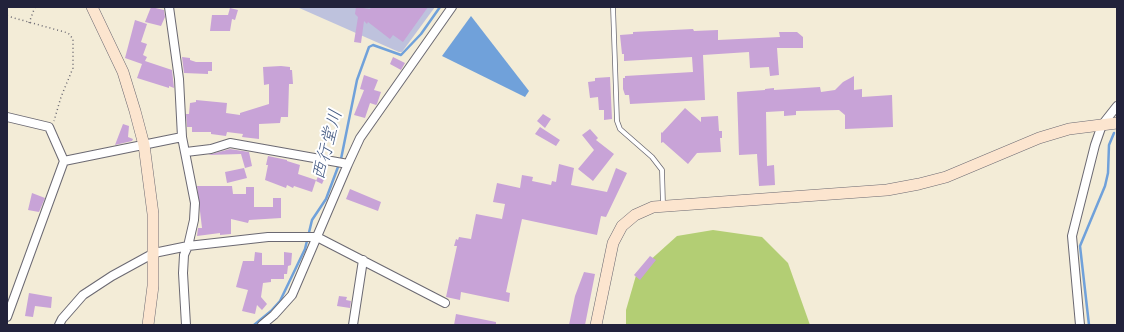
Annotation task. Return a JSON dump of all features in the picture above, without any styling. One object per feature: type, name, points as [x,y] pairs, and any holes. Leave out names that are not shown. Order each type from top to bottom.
[{"type":"street","points":[[92,7],[122,72],[144,145],[153,214],[154,253],[153,286],[148,325]]},
{"type":"street","points":[[169,7],[179,79],[182,137],[195,203],[188,246],[184,255],[183,273],[186,325]]},
{"type":"street","points":[[262,325],[274,315],[292,295],[311,236],[342,163],[452,7]]},
{"type":"street","points":[[1080,325],[1072,236],[1095,145],[1102,125],[1117,106]]},
{"type":"street","points":[[7,117],[49,127],[64,161],[7,317]]},
{"type":"street","points":[[596,325],[613,243],[622,226],[635,215],[653,207],[663,205],[887,190],[946,177],[1039,138],[1069,129],[1117,123]]},
{"type":"street","points":[[64,161],[182,137]]},
{"type":"street","points":[[186,152],[211,149],[230,143],[342,163]]},
{"type":"street","points":[[59,325],[62,319],[83,295],[112,276],[154,253],[188,246],[268,236],[311,236],[363,260],[445,303]]},
{"type":"street","points":[[353,325],[363,260]]},
{"type":"lane","points":[[613,7],[617,121],[620,129],[652,157],[662,170],[663,205]]},
{"type":"path","points":[[29,23],[35,7]]},
{"type":"path","points":[[7,16],[68,33],[73,39],[73,68],[61,97],[51,130]]},
{"type":"shaded area","points":[[297,7],[435,7],[402,52],[399,52]]},
{"type":"green space","points":[[713,230],[762,237],[788,263],[810,325],[626,325],[626,310],[637,272],[677,236]]},
{"type":"water","points":[[471,16],[529,91],[525,97],[442,56]]},
{"type":"building","points":[[151,7],[164,10],[165,17],[161,26],[145,22]]},
{"type":"building","points":[[356,7],[370,9],[371,7],[428,7],[403,42],[393,35],[390,39],[368,22],[367,24],[364,21],[361,43],[354,42],[358,17],[355,14]]},
{"type":"building","points":[[230,8],[238,10],[235,20],[232,19],[230,31],[210,31],[212,15],[228,15]]},
{"type":"building","points":[[135,20],[147,24],[141,42],[147,44],[143,55],[147,57],[145,61],[172,70],[174,88],[169,86],[169,88],[137,78],[142,64],[125,58]]},
{"type":"building","points":[[693,29],[694,31],[718,30],[718,40],[780,37],[779,32],[797,32],[803,37],[803,48],[777,48],[779,75],[770,76],[769,67],[750,68],[749,52],[703,55],[705,100],[630,104],[629,95],[625,95],[623,89],[623,78],[625,78],[625,76],[693,72],[692,57],[624,61],[620,35],[633,34],[633,32]]},
{"type":"building","points":[[182,57],[190,58],[190,60],[196,62],[212,62],[212,71],[208,71],[208,74],[184,73]]},
{"type":"building","points":[[393,57],[405,63],[401,70],[390,64]]},
{"type":"building","points":[[263,67],[290,67],[290,70],[292,70],[293,84],[289,84],[288,117],[281,117],[280,123],[259,124],[259,139],[242,137],[243,134],[227,132],[226,136],[211,134],[211,132],[192,132],[192,127],[187,127],[186,114],[189,114],[190,103],[196,102],[196,100],[227,103],[226,113],[240,115],[240,113],[269,104],[269,84],[264,85]]},
{"type":"building","points":[[364,75],[378,80],[374,90],[381,92],[376,105],[370,103],[365,118],[354,115],[364,90],[360,89]]},
{"type":"building","points":[[854,76],[854,90],[862,89],[862,97],[892,95],[893,127],[845,129],[845,115],[839,110],[796,111],[796,115],[784,116],[784,111],[766,112],[767,166],[774,165],[775,185],[759,186],[757,154],[739,155],[737,92],[774,88],[774,90],[820,87],[821,92],[835,90],[843,82]]},
{"type":"building","points":[[610,77],[612,119],[604,120],[604,110],[599,110],[598,97],[590,98],[588,82],[595,81],[595,78]]},
{"type":"building","points":[[685,108],[701,122],[701,117],[718,116],[719,131],[722,131],[722,138],[720,138],[721,152],[697,153],[688,164],[663,142],[661,143],[661,132],[662,133]]},
{"type":"building","points":[[543,114],[551,119],[545,128],[537,121]]},
{"type":"building","points":[[123,124],[129,126],[128,137],[133,139],[132,141],[115,145]]},
{"type":"building","points":[[540,127],[560,140],[556,146],[535,134]]},
{"type":"building","points":[[590,129],[598,138],[596,140],[614,154],[593,181],[578,169],[594,150],[582,135]]},
{"type":"building","points":[[230,149],[249,152],[252,166],[245,168],[241,154],[208,155]]},
{"type":"building","points":[[268,156],[287,160],[300,165],[298,174],[316,180],[312,192],[294,186],[293,188],[287,185],[286,188],[265,180]]},
{"type":"building","points":[[559,164],[574,168],[571,185],[607,192],[616,168],[627,173],[606,217],[601,216],[597,235],[522,219],[506,292],[510,293],[509,302],[461,292],[460,300],[446,297],[457,246],[454,246],[456,239],[458,240],[459,237],[471,239],[476,214],[502,219],[505,204],[493,202],[497,183],[520,188],[522,175],[533,177],[532,181],[551,185],[552,181],[556,182]]},
{"type":"building","points":[[244,168],[247,178],[227,183],[225,172]]},
{"type":"building","points":[[320,172],[326,175],[322,184],[316,181]]},
{"type":"building","points":[[197,186],[232,186],[233,194],[246,194],[246,187],[254,187],[254,207],[273,207],[273,198],[281,198],[281,218],[249,220],[248,223],[231,219],[231,234],[220,235],[220,233],[197,236],[198,228],[202,228]]},
{"type":"building","points":[[350,189],[381,202],[378,211],[346,199]]},
{"type":"building","points":[[32,193],[45,198],[39,212],[28,210]]},
{"type":"building","points":[[255,252],[262,253],[262,265],[284,265],[284,252],[292,253],[291,265],[288,266],[287,274],[284,274],[284,279],[271,279],[271,282],[263,283],[261,297],[267,304],[262,310],[257,305],[255,314],[242,311],[248,290],[236,287],[243,261],[254,261]]},
{"type":"building","points":[[650,256],[656,260],[640,280],[634,275]]},
{"type":"building","points":[[584,272],[595,274],[585,325],[569,325],[575,296]]},
{"type":"building","points":[[29,293],[52,297],[51,308],[35,306],[33,317],[25,316]]},
{"type":"building","points":[[339,296],[347,297],[346,300],[351,301],[350,308],[337,306]]},
{"type":"building","points":[[456,314],[496,322],[496,325],[454,325]]},
{"type":"waterway","name":"西行堂川","points":[[254,325],[271,311],[280,301],[305,249],[312,220],[326,199],[341,159],[357,80],[369,47],[373,45],[401,55],[421,34],[440,7]]},
{"type":"waterway","points":[[1089,325],[1080,246],[1105,186],[1108,173],[1109,145],[1114,133]]}]
